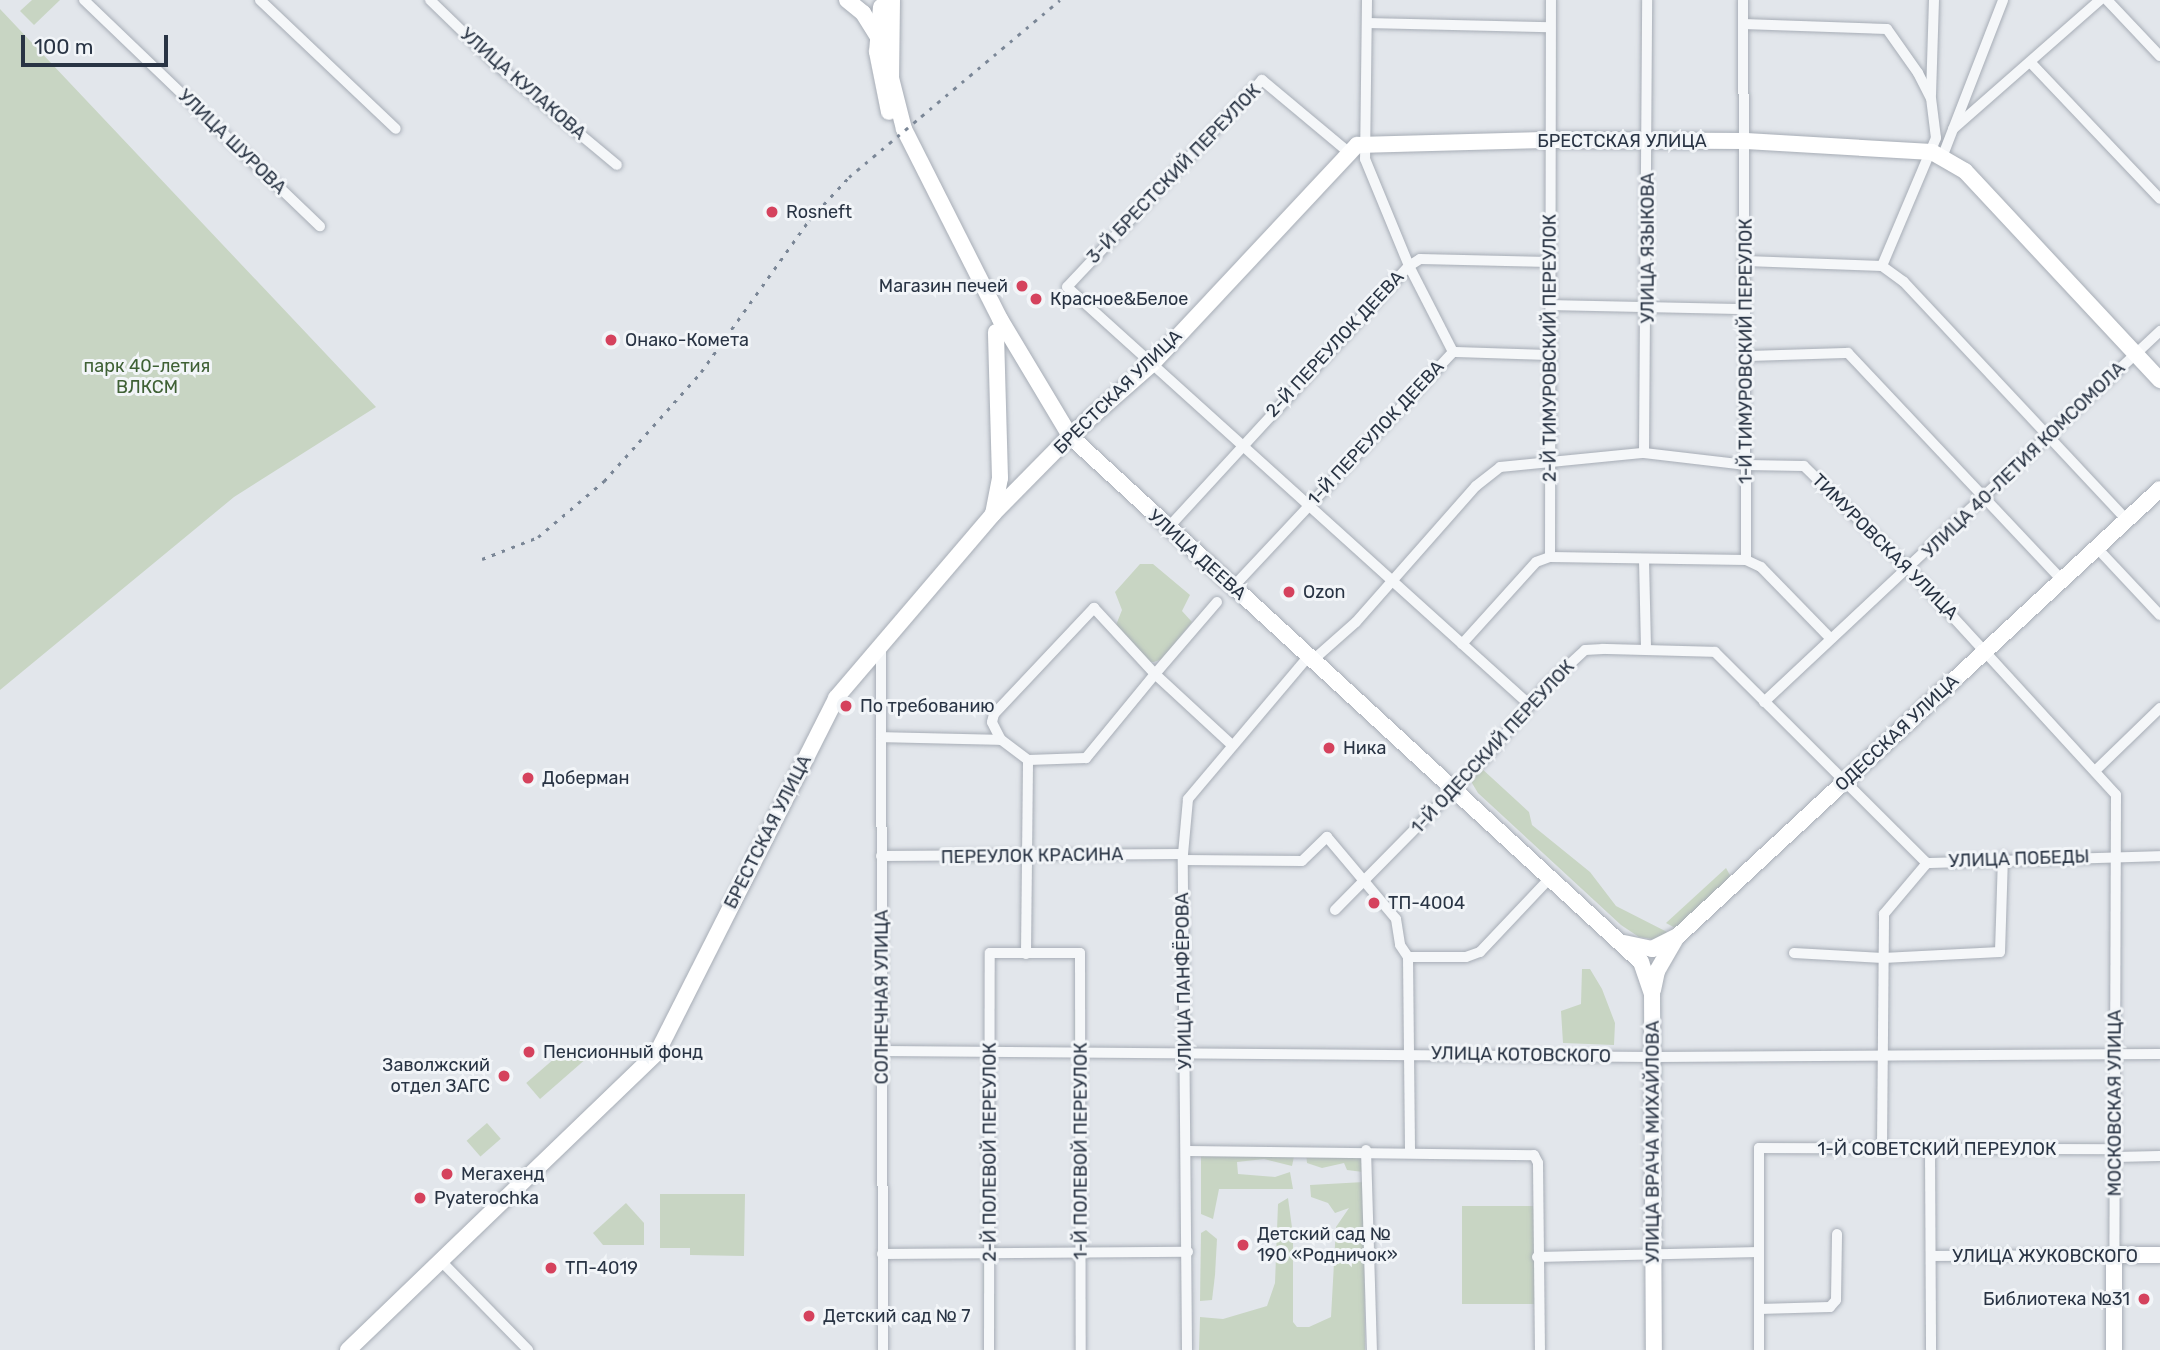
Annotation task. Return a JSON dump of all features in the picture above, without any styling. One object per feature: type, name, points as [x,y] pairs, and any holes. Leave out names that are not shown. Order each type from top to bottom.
[{"type":"main road","points":[[847,0],[868,6],[878,37]]},
{"type":"main road","points":[[882,0],[878,37],[881,86],[894,130],[996,332],[1046,414],[1070,436]]},
{"type":"main road","name":"УЛИЦА ДЕЕВА","points":[[892,0],[891,78],[904,129],[1000,319],[1070,436],[1167,529],[1234,586],[1623,943]]},
{"type":"main road","name":"БРЕСТСКАЯ УЛИЦА","points":[[348,1350],[657,1053],[836,698],[993,514],[1070,436],[1153,364],[1348,151],[1363,144],[1553,140],[1746,141],[1937,153]]},
{"type":"main road","points":[[1937,153],[1965,171],[2160,380]]},
{"type":"main road","points":[[993,514],[1000,478],[996,332]]},
{"type":"main road","name":"ОДЕССКАЯ УЛИЦА","points":[[1623,943],[1652,948],[1678,936],[2160,489]]},
{"type":"main road","points":[[1652,994],[1657,971],[1678,936]]},
{"type":"main road","name":"УЛИЦА ВРАЧА МИХАЙЛОВА","points":[[1623,943],[1641,962],[1652,994],[1654,1350]]},
{"type":"main road","name":"УЛИЦА ЖУКОВСКОГО","points":[[2114,1255],[2160,1255]]},
{"type":"main road","name":"МОСКОВСКАЯ УЛИЦА","points":[[2113,1350],[2114,1255]]},
{"type":"street","name":"УЛИЦА ШУРОВА","points":[[84,0],[320,226]]},
{"type":"street","points":[[260,0],[396,129]]},
{"type":"street","name":"УЛИЦА КУЛАКОВА","points":[[430,0],[497,65],[617,165]]},
{"type":"street","points":[[1367,0],[1363,144],[1365,159],[1409,266],[1453,352]]},
{"type":"street","name":"2-Й ТИМУРОВСКИЙ ПЕРЕУЛОК","points":[[1550,0],[1553,140],[1549,262],[1552,305],[1550,557]]},
{"type":"street","name":"УЛИЦА ЯЗЫКОВА","points":[[1644,453],[1648,308],[1647,0]]},
{"type":"street","name":"1-Й ТИМУРОВСКИЙ ПЕРЕУЛОК","points":[[1743,0],[1746,141],[1746,560]]},
{"type":"street","points":[[1934,0],[1931,97],[1937,153]]},
{"type":"street","points":[[1882,266],[1937,153],[1953,128],[2003,0]]},
{"type":"street","points":[[1953,128],[2031,63],[2100,0]]},
{"type":"street","points":[[2107,0],[2160,56]]},
{"type":"street","points":[[1367,23],[1550,27]]},
{"type":"street","points":[[1743,24],[1887,29],[1931,97]]},
{"type":"street","points":[[2031,63],[2160,199]]},
{"type":"street","name":"3-Й БРЕСТСКИЙ ПЕРЕУЛОК","points":[[1153,364],[1067,287],[1262,80],[1348,151]]},
{"type":"street","name":"2-Й ПЕРЕУЛОК ДЕЕВА","points":[[1167,529],[1409,266],[1420,259],[1549,262]]},
{"type":"street","points":[[1746,261],[1882,266],[1904,282],[2050,434],[2127,520]]},
{"type":"street","points":[[1552,305],[1745,309]]},
{"type":"street","name":"УЛИЦА 40-ЛЕТИЯ КОМСОМОЛА","points":[[1764,702],[1830,638],[1910,570],[2160,331]]},
{"type":"street","name":"1-Й ПЕРЕУЛОК ДЕЕВА","points":[[1234,586],[1453,352],[1551,355]]},
{"type":"street","points":[[1746,356],[1848,353],[2062,580]]},
{"type":"street","points":[[1153,364],[1392,585],[1530,705]]},
{"type":"street","name":"ТИМУРОВСКАЯ УЛИЦА","points":[[1311,658],[1392,585],[1476,486],[1500,467],[1550,464],[1590,455],[1644,453],[1746,465],[1804,466],[1910,570],[1986,651]]},
{"type":"street","points":[[2097,548],[2160,615]]},
{"type":"street","points":[[1462,644],[1536,562],[1550,557],[1746,560],[1760,567],[1830,638]]},
{"type":"street","points":[[1644,560],[1646,649]]},
{"type":"street","points":[[1217,602],[1155,674],[1086,758],[1028,760],[1001,740],[992,722],[994,713],[1094,608],[1155,674],[1232,745]]},
{"type":"street","name":"СОЛНЕЧНАЯ УЛИЦА","points":[[881,643],[883,1350]]},
{"type":"street","name":"1-Й ОДЕССКИЙ ПЕРЕУЛОК","points":[[1335,911],[1585,650],[1715,652],[1927,863]]},
{"type":"street","points":[[1986,651],[2096,770],[2160,708]]},
{"type":"street","name":"УЛИЦА ПАНФЁРОВА","points":[[1187,1350],[1188,1151],[1184,1050],[1183,857],[1188,799],[1232,745],[1311,658]]},
{"type":"street","points":[[881,737],[1001,740]]},
{"type":"street","points":[[1026,954],[1028,760]]},
{"type":"street","name":"МОСКОВСКАЯ УЛИЦА","points":[[2096,770],[2116,795],[2114,1255]]},
{"type":"street","name":"ПЕРЕУЛОК КРАСИНА","points":[[881,856],[1183,857],[1302,861],[1326,837],[1396,919],[1399,945],[1408,957],[1410,1152]]},
{"type":"street","name":"УЛИЦА ПОБЕДЫ","points":[[1882,1148],[1884,914],[1927,863],[2003,857],[2016,861],[2160,856]]},
{"type":"street","points":[[1794,953],[1883,958],[2000,952],[2003,857]]},
{"type":"street","points":[[1408,957],[1466,957],[1480,952],[1551,877]]},
{"type":"street","name":"2-Й ПОЛЕВОЙ ПЕРЕУЛОК","points":[[989,1350],[990,953],[1026,954]]},
{"type":"street","name":"1-Й ПОЛЕВОЙ ПЕРЕУЛОК","points":[[1026,954],[1080,953],[1081,1350]]},
{"type":"street","name":"УЛИЦА КОТОВСКОГО","points":[[882,1051],[1184,1050],[1654,1057],[2160,1054]]},
{"type":"street","name":"1-Й СОВЕТСКИЙ ПЕРЕУЛОК","points":[[1759,1252],[1759,1148],[1882,1148],[2160,1156]]},
{"type":"street","points":[[1930,1149],[1931,1350]]},
{"type":"street","points":[[1366,1150],[1372,1350]]},
{"type":"street","points":[[1188,1151],[1366,1150],[1534,1155],[1538,1163],[1540,1350]]},
{"type":"street","points":[[1759,1309],[1830,1307],[1836,1300],[1838,1234]]},
{"type":"street","points":[[882,1254],[1188,1252]]},
{"type":"street","points":[[1537,1257],[1654,1252],[1759,1252],[1759,1350]]},
{"type":"street","name":"УЛИЦА ЖУКОВСКОГО","points":[[1931,1256],[2114,1255]]},
{"type":"street","points":[[440,1260],[528,1350]]},
{"type":"green space","points":[[32,0],[60,0],[34,25],[20,11]]},
{"type":"green space","name":"парк 40-летия ВЛКСМ","points":[[0,9],[376,407],[234,497],[0,690]]},
{"type":"green space","points":[[1140,564],[1153,564],[1190,595],[1182,611],[1192,622],[1162,659],[1154,662],[1145,662],[1116,625],[1122,610],[1115,592]]},
{"type":"green space","points":[[1480,767],[1529,812],[1532,825],[1590,872],[1616,906],[1671,934],[1659,940],[1639,937],[1621,925],[1478,793],[1469,778]]},
{"type":"green space","points":[[1726,868],[1731,877],[1677,929],[1666,923]]},
{"type":"green space","points":[[1582,969],[1590,969],[1602,989],[1615,1023],[1614,1045],[1563,1043],[1561,1011],[1581,1004]]},
{"type":"green space","points":[[570,1045],[584,1061],[540,1099],[526,1083]]},
{"type":"green space","points":[[487,1123],[501,1139],[480,1157],[467,1141]]},
{"type":"green space","points":[[1363,1151],[1363,1172],[1347,1170],[1344,1163],[1322,1168],[1307,1163],[1306,1152]]},
{"type":"green space","points":[[1295,1152],[1292,1166],[1264,1159],[1237,1162],[1238,1174],[1275,1177],[1290,1172],[1293,1189],[1219,1189],[1213,1219],[1201,1214],[1201,1155]]},
{"type":"green space","points":[[1364,1182],[1365,1350],[1199,1350],[1200,1317],[1223,1319],[1267,1306],[1275,1283],[1278,1204],[1288,1198],[1293,1235],[1293,1322],[1297,1327],[1309,1327],[1331,1317],[1336,1227],[1349,1208],[1335,1213],[1328,1203],[1311,1197],[1310,1185]]},
{"type":"green space","points":[[660,1194],[745,1194],[744,1256],[690,1255],[690,1248],[660,1248]]},
{"type":"green space","points":[[626,1203],[644,1223],[644,1245],[603,1245],[593,1233]]},
{"type":"green space","points":[[1462,1206],[1537,1206],[1537,1304],[1462,1304]]},
{"type":"green space","points":[[1206,1230],[1217,1239],[1215,1275],[1212,1300],[1200,1301],[1201,1233]]},
{"type":"railway","points":[[482,559],[538,537],[604,481],[701,372],[809,220],[849,177],[1060,0]]},
{"type":"place","name":"Rosneft","points":[[772,212]]},
{"type":"place","name":"Магазин печей","points":[[1022,286]]},
{"type":"place","name":"Красное&Белое","points":[[1036,299]]},
{"type":"place","name":"Онако-Комета","points":[[611,340]]},
{"type":"place","name":"Ozon","points":[[1289,592]]},
{"type":"place","name":"По требованию","points":[[846,706]]},
{"type":"place","name":"Ника","points":[[1329,748]]},
{"type":"place","name":"Доберман","points":[[528,778]]},
{"type":"place","name":"ТП-4004","points":[[1374,903]]},
{"type":"place","name":"Пенсионный фонд","points":[[529,1052]]},
{"type":"place","name":"Заволжский отдел ЗАГС","points":[[504,1076]]},
{"type":"place","name":"Мегахенд","points":[[447,1174]]},
{"type":"place","name":"Pyaterochka","points":[[420,1198]]},
{"type":"place","name":"Детский сад № 190 «Родничок»","points":[[1243,1245]]},
{"type":"place","name":"ТП-4019","points":[[551,1268]]},
{"type":"place","name":"Библиотека №31","points":[[2144,1299]]},
{"type":"place","name":"Детский сад № 7","points":[[809,1316]]}]
